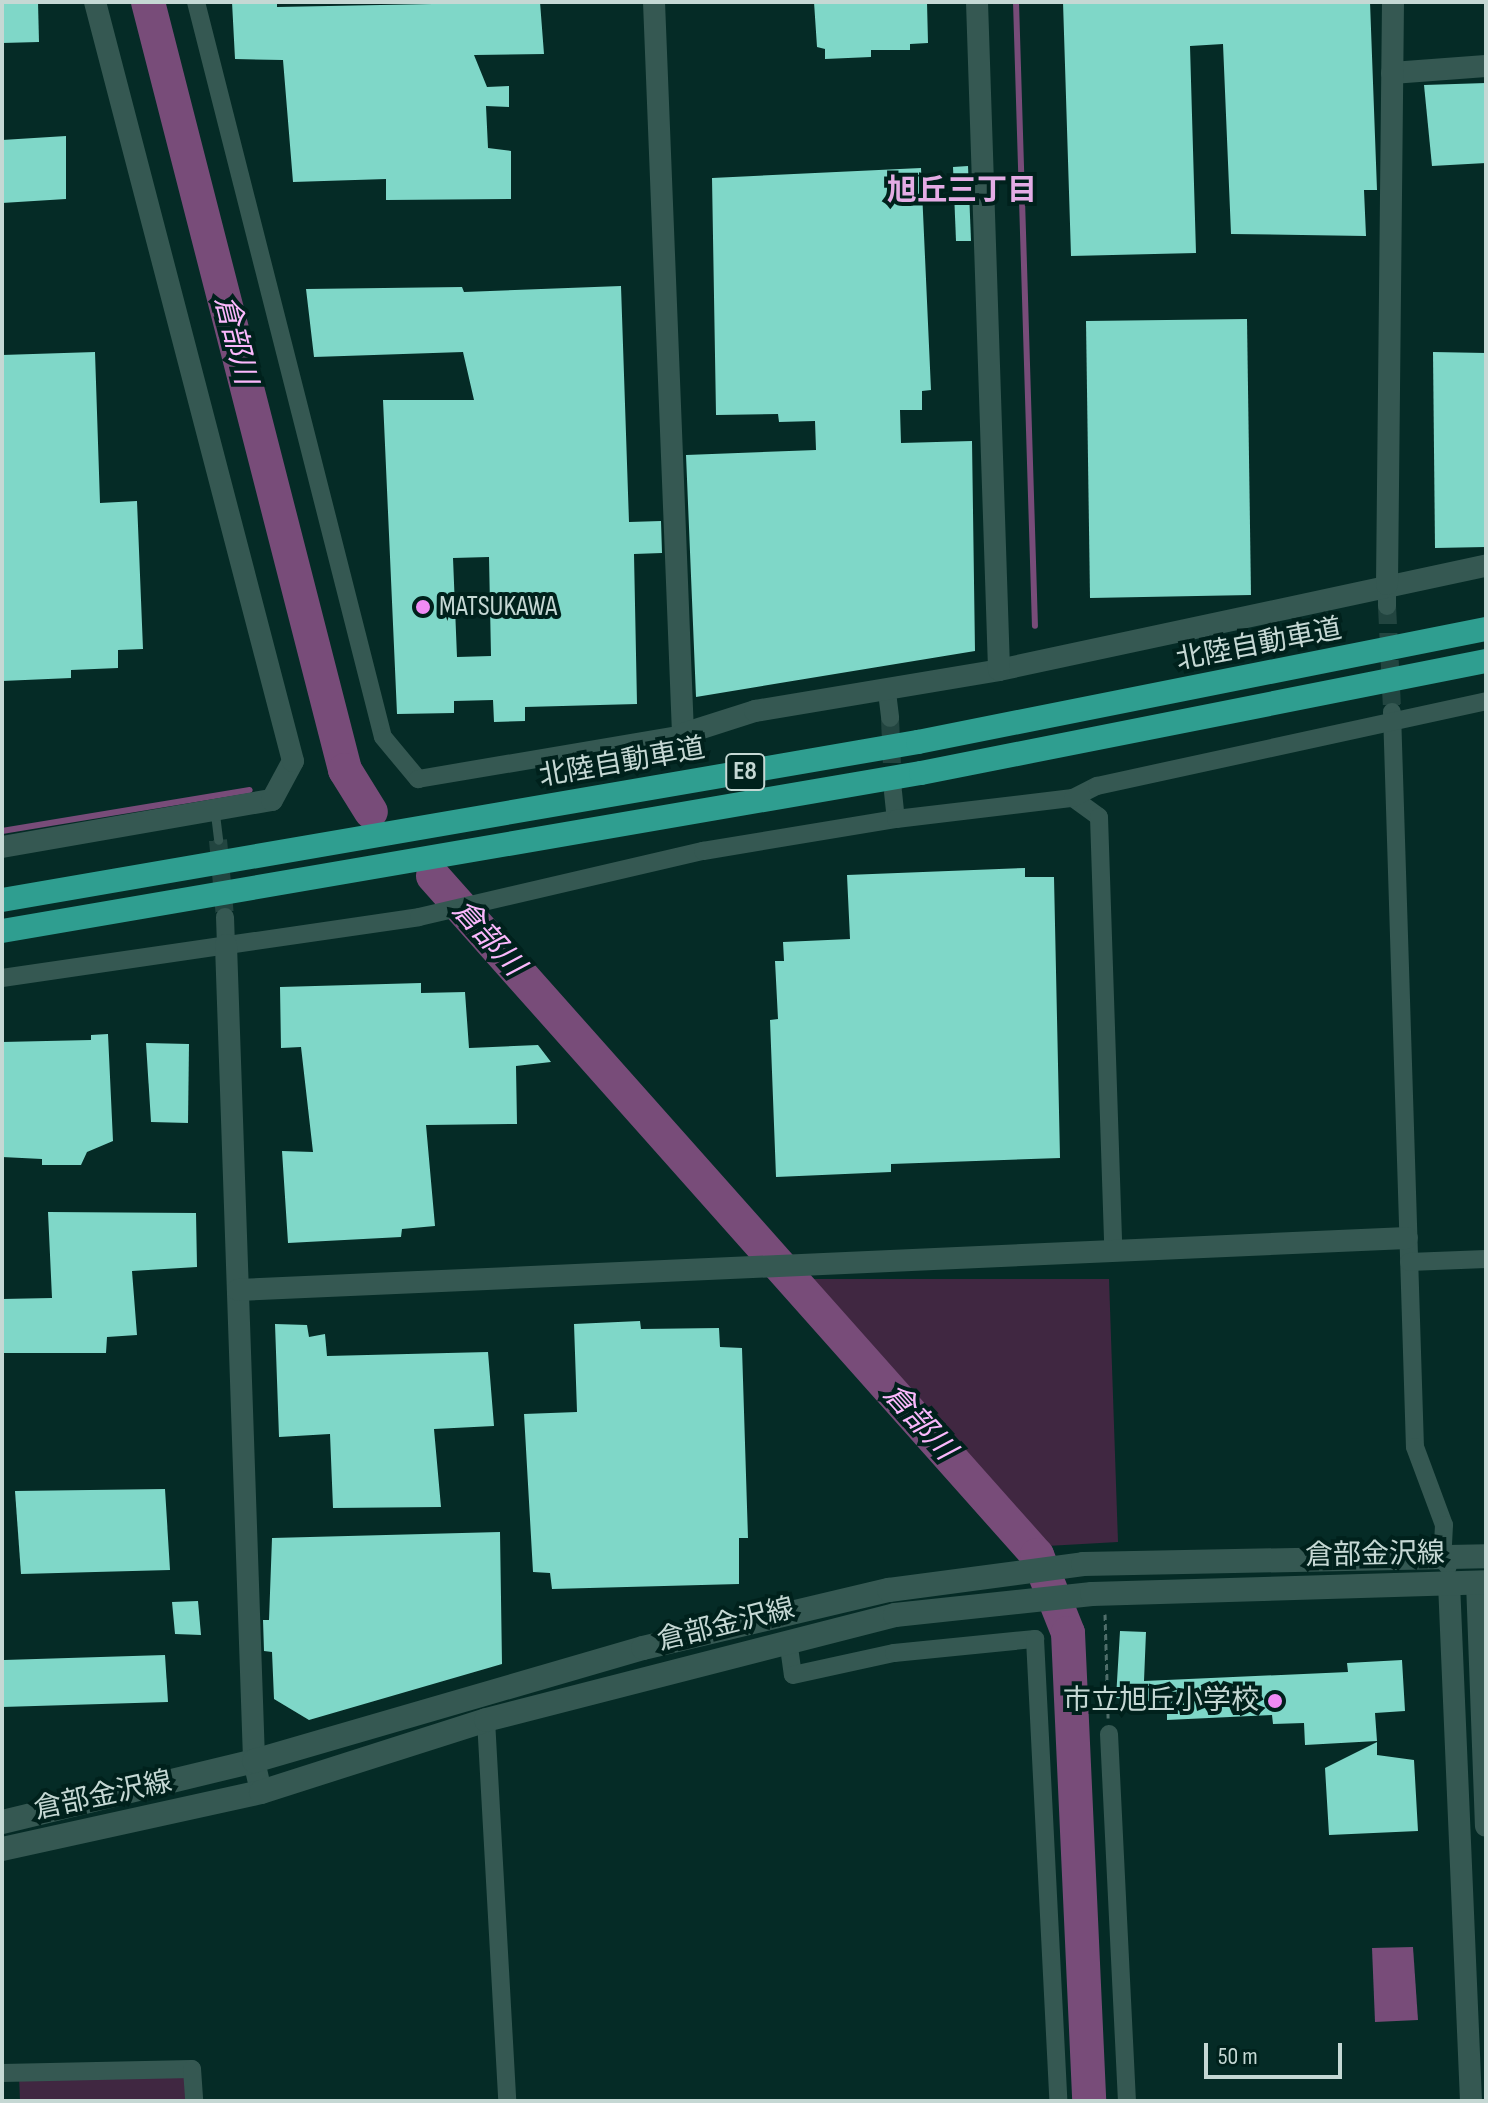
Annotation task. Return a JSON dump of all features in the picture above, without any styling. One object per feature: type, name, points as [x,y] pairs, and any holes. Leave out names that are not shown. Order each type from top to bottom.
[{"type":"highway","name":"北陸自動車道","points":[[2,900],[918,742],[1486,629]]},
{"type":"highway","name":"E8","points":[[2,931],[921,773],[1486,661]]},
{"type":"main road","name":"倉部金沢線","points":[[2,1822],[254,1761],[643,1648],[889,1590],[1002,1572],[1083,1564],[1486,1556]]},
{"type":"main road","name":"倉部金沢線","points":[[2,1849],[261,1792],[486,1720],[895,1615],[1012,1599],[1101,1594],[1469,1583]]},
{"type":"street","points":[[2,847],[215,814],[272,800],[293,761],[95,2]]},
{"type":"street","points":[[196,2],[383,737],[418,779],[683,734],[755,711],[887,692],[1387,595],[1486,566]]},
{"type":"street","points":[[654,2],[683,734]]},
{"type":"street","points":[[977,2],[999,670]]},
{"type":"street","points":[[1387,595],[1393,2]]},
{"type":"street","points":[[1392,73],[1486,66]]},
{"type":"street","points":[[887,692],[890,718]]},
{"type":"street","points":[[2,978],[419,917],[703,851],[896,819],[1073,798],[1097,786],[1392,715],[1486,701]]},
{"type":"street","points":[[1392,715],[1415,1447],[1444,1525],[1442,1558],[1469,1583],[1486,1826]]},
{"type":"street","points":[[893,792],[896,819]]},
{"type":"street","points":[[1073,798],[1099,817],[1113,1249]]},
{"type":"street","points":[[225,917],[254,1761],[261,1792]]},
{"type":"street","points":[[238,1290],[1407,1238]]},
{"type":"street","points":[[1409,1262],[1486,1259]]},
{"type":"street","points":[[1469,1583],[1471,2101]]},
{"type":"street","points":[[788,1640],[793,1675],[894,1653],[1035,1639],[1058,2101]]},
{"type":"street","points":[[486,1720],[507,2101]]},
{"type":"street","points":[[1109,1734],[1127,2101]]},
{"type":"street","points":[[2,2073],[192,2069],[194,2101]]},
{"type":"lane","points":[[215,814],[218,840]]},
{"type":"path","points":[[1101,1594],[1109,1734]]},
{"type":"shaded area","points":[[808,1279],[1109,1279],[1118,1542],[1047,1546]]},
{"type":"shaded area","points":[[1413,1947],[1418,2020],[1375,2022],[1372,1948]]},
{"type":"shaded area","points":[[176,2073],[187,2079],[188,2101],[20,2101],[19,2076]]},
{"type":"building","points":[[2,2],[38,2],[39,42],[2,43]]},
{"type":"building","points":[[232,2],[277,2],[277,7],[540,2],[544,54],[474,55],[487,87],[509,86],[509,107],[486,106],[488,148],[511,151],[511,199],[386,200],[386,179],[293,182],[283,60],[235,59]]},
{"type":"building","points":[[814,2],[927,2],[928,43],[910,44],[910,50],[871,50],[871,57],[825,59],[825,49],[817,47]]},
{"type":"building","points":[[1063,2],[1370,2],[1377,190],[1364,190],[1366,236],[1231,234],[1223,44],[1190,46],[1196,253],[1071,256]]},
{"type":"building","points":[[1486,83],[1486,163],[1432,166],[1424,85]]},
{"type":"building","points":[[66,136],[66,199],[2,203],[2,140]]},
{"type":"building","points":[[968,166],[971,241],[956,241],[953,167]]},
{"type":"building","points":[[921,168],[931,390],[922,391],[922,410],[900,410],[901,443],[972,441],[975,651],[696,697],[686,455],[816,450],[815,421],[779,422],[778,414],[716,415],[712,178]]},
{"type":"building","points":[[621,286],[629,522],[661,521],[662,553],[634,554],[637,704],[525,707],[525,721],[494,722],[493,700],[454,701],[454,713],[397,714],[383,400],[474,400],[463,352],[314,357],[306,289],[462,287],[464,292]],"holes":[[[489,557],[491,656],[457,657],[453,558]]]},
{"type":"building","points":[[1247,319],[1251,595],[1090,598],[1086,321]]},
{"type":"building","points":[[95,352],[100,503],[137,501],[143,649],[118,650],[118,668],[71,670],[71,678],[2,681],[2,355]]},
{"type":"building","points":[[1433,352],[1486,353],[1486,547],[1435,548]]},
{"type":"building","points":[[1025,868],[1025,877],[1054,877],[1060,1158],[891,1164],[891,1172],[776,1177],[770,1020],[778,1019],[775,961],[784,961],[783,942],[850,939],[847,875]]},
{"type":"building","points":[[421,983],[421,993],[465,992],[469,1048],[538,1045],[551,1062],[516,1066],[517,1124],[426,1125],[435,1226],[402,1229],[401,1237],[288,1243],[282,1151],[313,1152],[301,1047],[281,1048],[280,987]]},
{"type":"building","points":[[108,1034],[113,1141],[87,1152],[81,1165],[42,1165],[42,1159],[2,1157],[2,1042],[91,1040],[91,1035]]},
{"type":"building","points":[[146,1043],[189,1044],[188,1123],[151,1122]]},
{"type":"building","points":[[48,1212],[196,1213],[197,1267],[132,1271],[137,1335],[107,1337],[106,1353],[2,1353],[2,1299],[52,1298]]},
{"type":"building","points":[[640,1321],[641,1329],[719,1328],[720,1347],[742,1348],[748,1538],[739,1538],[739,1584],[552,1589],[550,1573],[533,1572],[524,1414],[577,1412],[574,1324]]},
{"type":"building","points":[[275,1324],[307,1325],[309,1337],[325,1334],[327,1356],[488,1352],[494,1426],[434,1429],[441,1507],[333,1508],[330,1434],[279,1437]]},
{"type":"building","points":[[165,1489],[170,1570],[21,1574],[15,1491]]},
{"type":"building","points":[[500,1532],[502,1664],[309,1720],[274,1699],[272,1652],[264,1651],[263,1620],[269,1620],[272,1538]]},
{"type":"building","points":[[198,1601],[201,1635],[175,1634],[172,1602]]},
{"type":"building","points":[[1120,1631],[1146,1632],[1144,1681],[1348,1672],[1347,1663],[1402,1660],[1405,1711],[1375,1713],[1377,1741],[1305,1745],[1304,1723],[1273,1724],[1272,1715],[1167,1720],[1167,1703],[1116,1698]]},
{"type":"building","points":[[165,1655],[168,1702],[2,1707],[4,1660]]},
{"type":"building","points":[[1377,1742],[1377,1755],[1414,1760],[1418,1831],[1329,1835],[1325,1768]]},
{"type":"waterway","name":"倉部川","points":[[148,2],[345,770],[371,812]]},
{"type":"waterway","points":[[1016,2],[1035,626]]},
{"type":"waterway","points":[[2,831],[250,790]]},
{"type":"waterway","name":"倉部川","points":[[433,876],[1037,1555],[1068,1633],[1089,2101]]},
{"type":"tunnel","points":[[1387,606],[1392,709]]},
{"type":"tunnel","points":[[890,718],[893,791]]},
{"type":"tunnel","points":[[218,840],[225,917]]},
{"type":"place","name":"MATSUKAWA","points":[[423,607]]},
{"type":"place","name":"市立旭丘小学校","points":[[1275,1701]]},
{"type":"district","name":"旭丘三丁目","points":[[962,191]]}]
